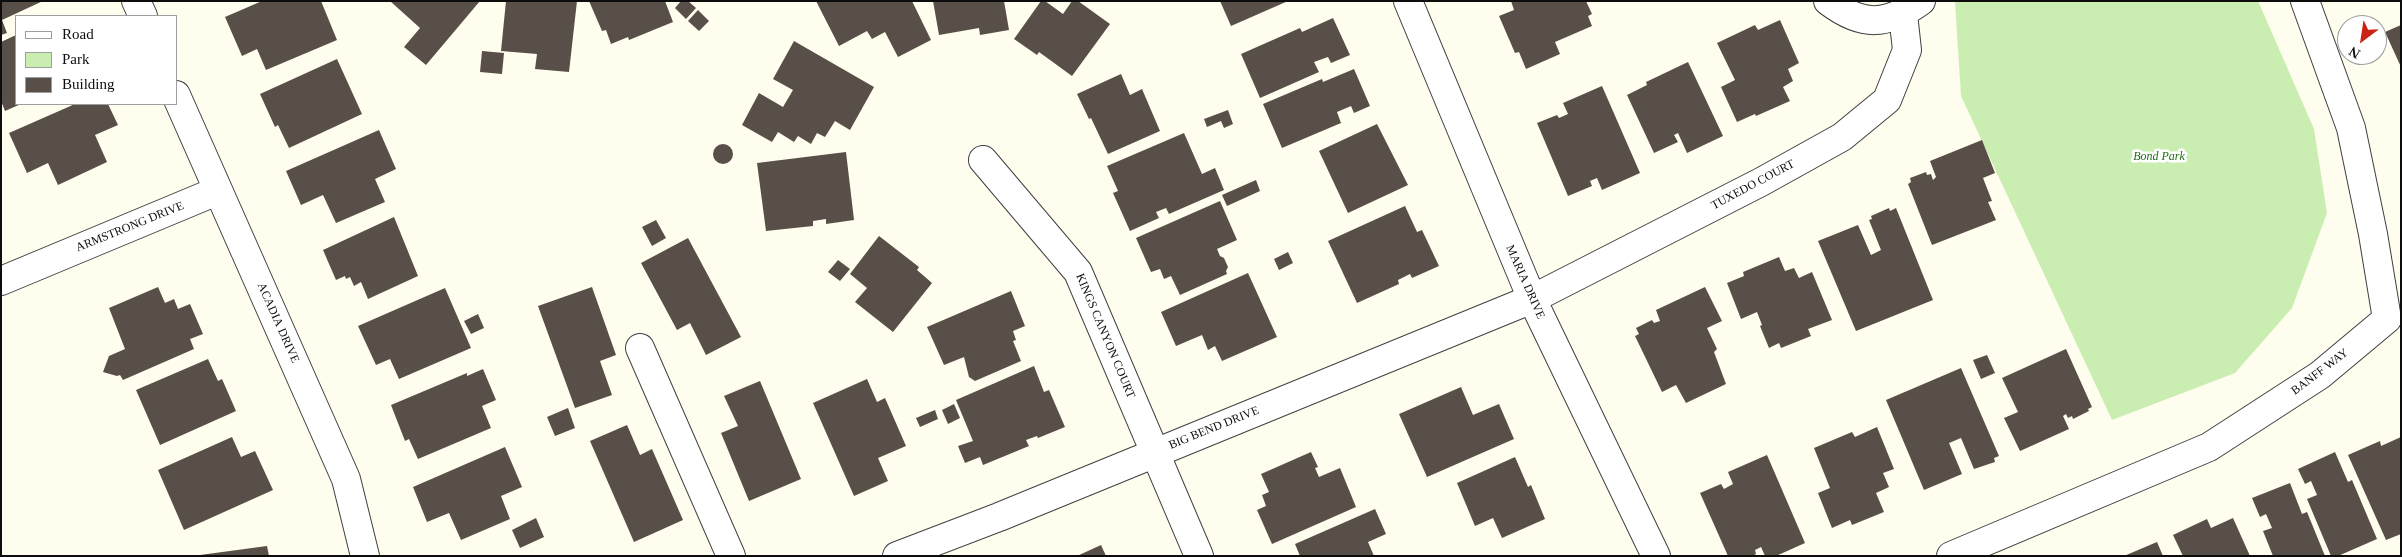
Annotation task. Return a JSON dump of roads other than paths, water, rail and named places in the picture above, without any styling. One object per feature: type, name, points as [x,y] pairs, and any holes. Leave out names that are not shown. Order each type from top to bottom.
[{"type":"street","points":[[136,1],[143,15]]},
{"type":"street","name":"MARIA DRIVE","points":[[1408,1],[1532,299],[1656,556]]},
{"type":"street","name":"TUXEDO COURT","points":[[1828,1],[1844,14],[1863,20],[1883,21],[1912,8]]},
{"type":"street","name":"BANFF WAY","points":[[1951,556],[2209,447],[2320,375],[2387,319],[2373,234],[2351,128],[2305,1]]},
{"type":"street","name":"TUXEDO COURT","points":[[1532,299],[1761,182],[1842,137],[1886,100],[1907,50],[1912,8]]},
{"type":"street","name":"ACADIA DRIVE","points":[[178,100],[346,480],[365,556]]},
{"type":"street","name":"KINGS CANYON COURT","points":[[983,160],[1078,272],[1199,556]]},
{"type":"street","name":"ARMSTRONG DRIVE","points":[[1,281],[217,191]]},
{"type":"street","name":"BIG BEND DRIVE","points":[[897,556],[999,517],[1532,299]]},
{"type":"street","points":[[640,348],[731,556]]},
{"type":"park label","name":"Bond Park","points":[[2159,157]]}]
